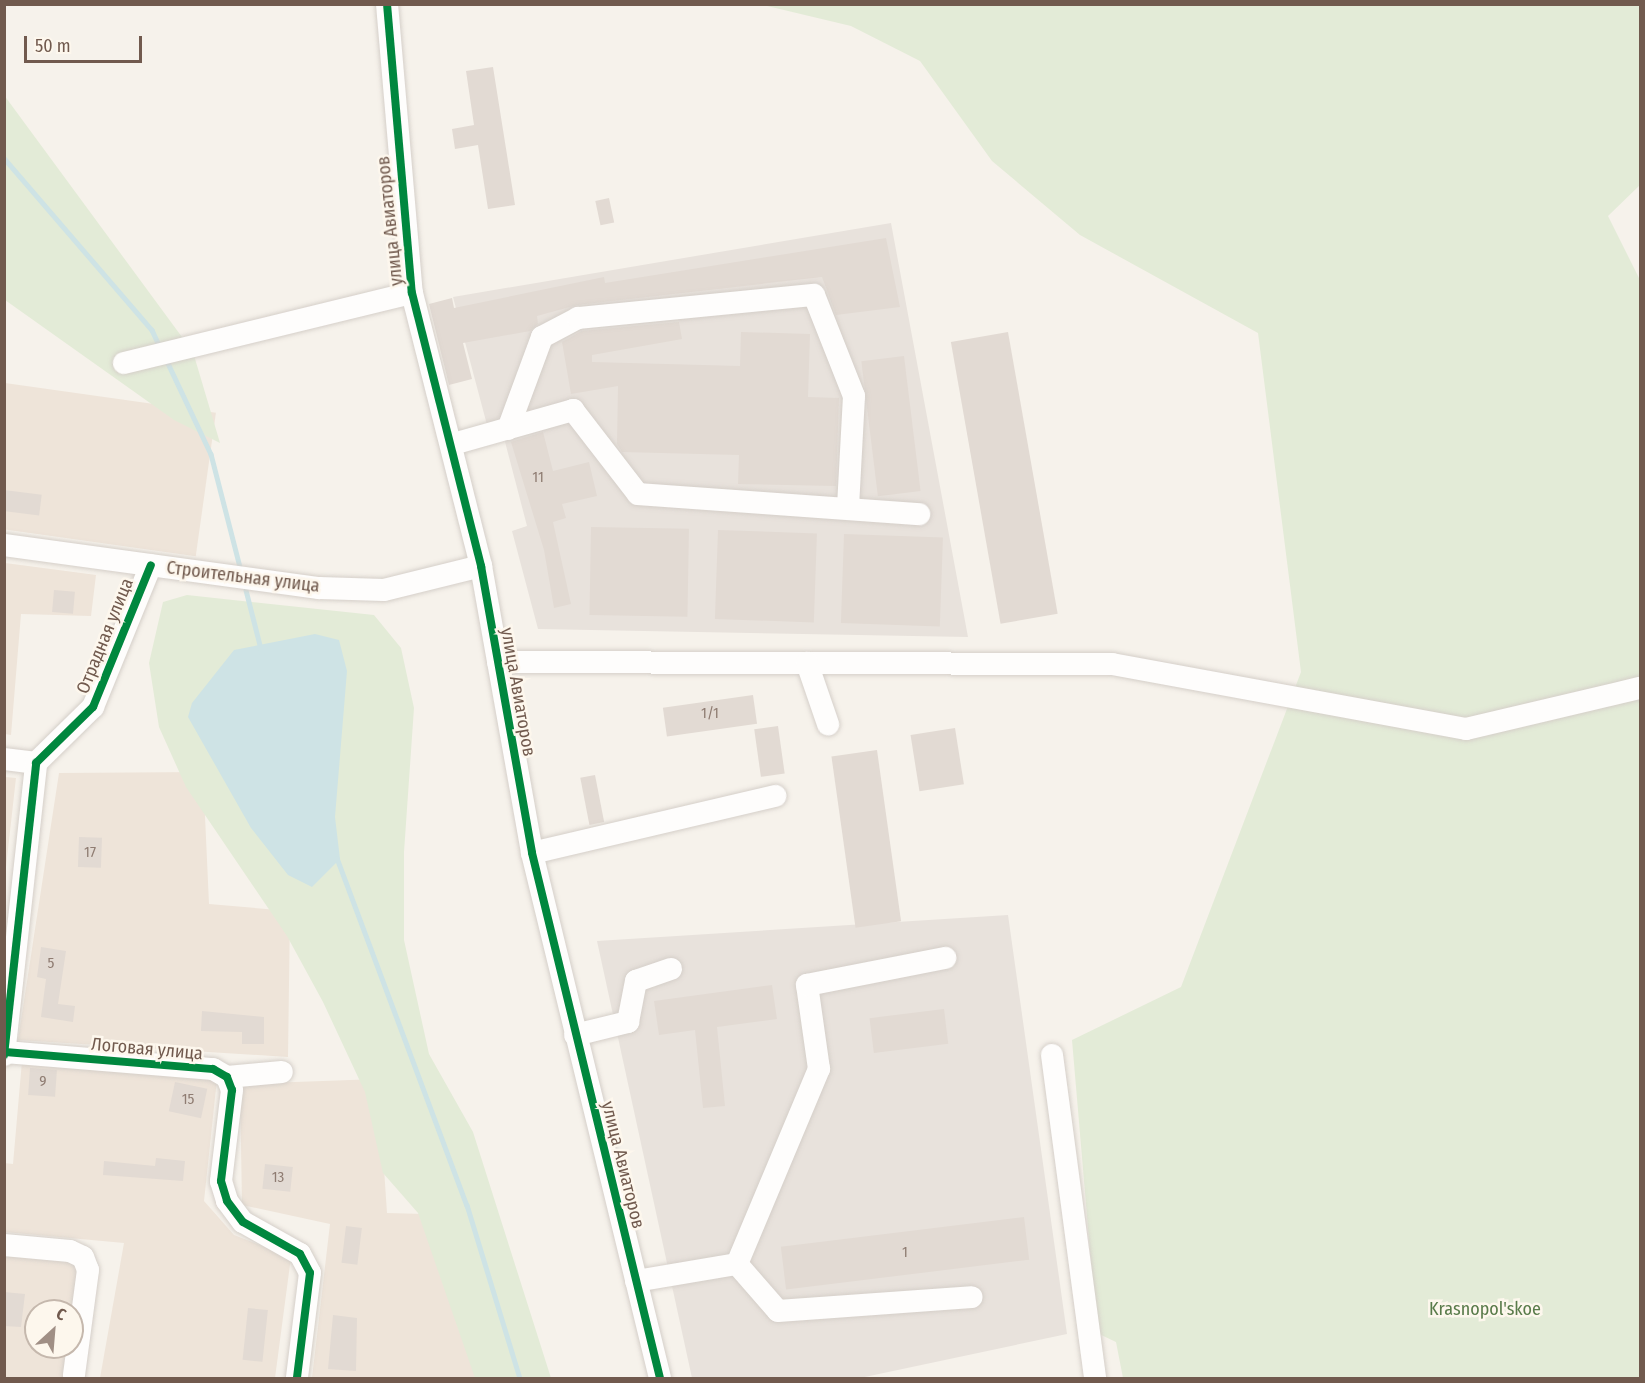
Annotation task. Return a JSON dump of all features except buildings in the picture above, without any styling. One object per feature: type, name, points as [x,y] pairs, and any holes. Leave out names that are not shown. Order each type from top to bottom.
[{"type":"street","name":"улица Авиаторов","points":[[387,4],[412,293],[453,444],[481,566],[532,853],[660,1378]]},
{"type":"street","points":[[124,363],[412,293]]},
{"type":"street","points":[[508,429],[542,337],[578,318],[814,295],[854,396],[848,506]]},
{"type":"street","points":[[453,444],[573,410],[638,494],[848,506],[919,514]]},
{"type":"street","name":"Строительная улица","points":[[4,545],[319,588],[384,590],[481,566]]},
{"type":"street","name":"Отрадная улица","points":[[36,763],[93,707],[151,565]]},
{"type":"street","points":[[498,662],[1112,664],[1466,729],[1641,688]]},
{"type":"street","points":[[807,663],[828,724]]},
{"type":"street","points":[[4,759],[36,763],[5,1054]]},
{"type":"street","points":[[532,853],[775,796]]},
{"type":"street","points":[[737,1264],[819,1069],[807,985],[945,958]]},
{"type":"street","points":[[575,1035],[628,1022],[636,981],[671,969]]},
{"type":"street","name":"Логовая улица","points":[[5,1054],[213,1069],[227,1077]]},
{"type":"street","points":[[1052,1055],[1095,1378]]},
{"type":"street","points":[[282,1072],[227,1077],[232,1090],[221,1180],[227,1201],[243,1222],[300,1254],[310,1273],[297,1378]]},
{"type":"street","points":[[4,1245],[83,1257],[88,1270],[74,1375]]},
{"type":"street","points":[[636,1281],[737,1264]]},
{"type":"street","points":[[737,1264],[778,1311],[971,1298]]},
{"type":"shaded area","points":[[891,223],[968,637],[538,629],[512,531],[527,526],[504,438],[491,440],[453,297]]},
{"type":"shaded area","points":[[5,383],[216,413],[196,556],[4,529]]},
{"type":"shaded area","points":[[5,563],[96,575],[91,616],[21,614],[11,735],[5,734]]},
{"type":"shaded area","points":[[315,634],[339,640],[347,671],[335,817],[340,859],[312,887],[288,875],[251,828],[188,717],[192,703],[234,650]]},
{"type":"shaded area","points":[[203,772],[209,904],[290,911],[288,1057],[18,1040],[59,773]]},
{"type":"shaded area","points":[[4,777],[16,778],[5,876]]},
{"type":"shaded area","points":[[1008,915],[1067,1334],[860,1378],[692,1378],[597,941]]},
{"type":"shaded area","points":[[22,1061],[217,1079],[204,1201],[234,1235],[291,1257],[275,1378],[100,1378],[124,1243],[5,1232],[4,1163],[13,1164]]},
{"type":"shaded area","points":[[378,1079],[387,1213],[425,1214],[478,1378],[312,1378],[330,1224],[242,1205],[240,1084]]},
{"type":"shaded area","points":[[5,1252],[78,1261],[73,1299],[24,1299],[24,1359],[68,1359],[66,1378],[5,1378]]},
{"type":"green space","name":"Krasnopol'skoe","points":[[763,5],[1640,5],[1640,185],[1608,216],[1640,280],[1640,1378],[1123,1378],[1116,1342],[1097,1333],[1072,1040],[1181,987],[1301,672],[1258,333],[1080,235],[992,161],[920,61],[851,26]]},
{"type":"green space","points":[[4,95],[193,352],[220,443],[174,420],[5,300]]},
{"type":"green space","points":[[187,595],[374,615],[401,648],[414,708],[404,852],[404,940],[429,1054],[473,1132],[551,1378],[475,1378],[418,1213],[383,1173],[365,1092],[323,1002],[287,936],[186,787],[159,727],[149,663],[163,602]]},
{"type":"waterway","points":[[4,158],[152,330],[161,349]]},
{"type":"waterway","points":[[166,359],[211,454],[240,567]]},
{"type":"waterway","points":[[246,590],[262,653]]},
{"type":"waterway","points":[[337,858],[467,1205],[520,1378]]},
{"type":"cycle path","points":[[387,4],[412,293],[481,566],[532,853],[660,1378]]},
{"type":"cycle path","points":[[4,1055],[36,763],[93,707],[151,565]]},
{"type":"cycle path","points":[[5,1052],[213,1069],[227,1077],[232,1090],[221,1181],[227,1201],[243,1222],[300,1254],[310,1273],[297,1378]]}]
